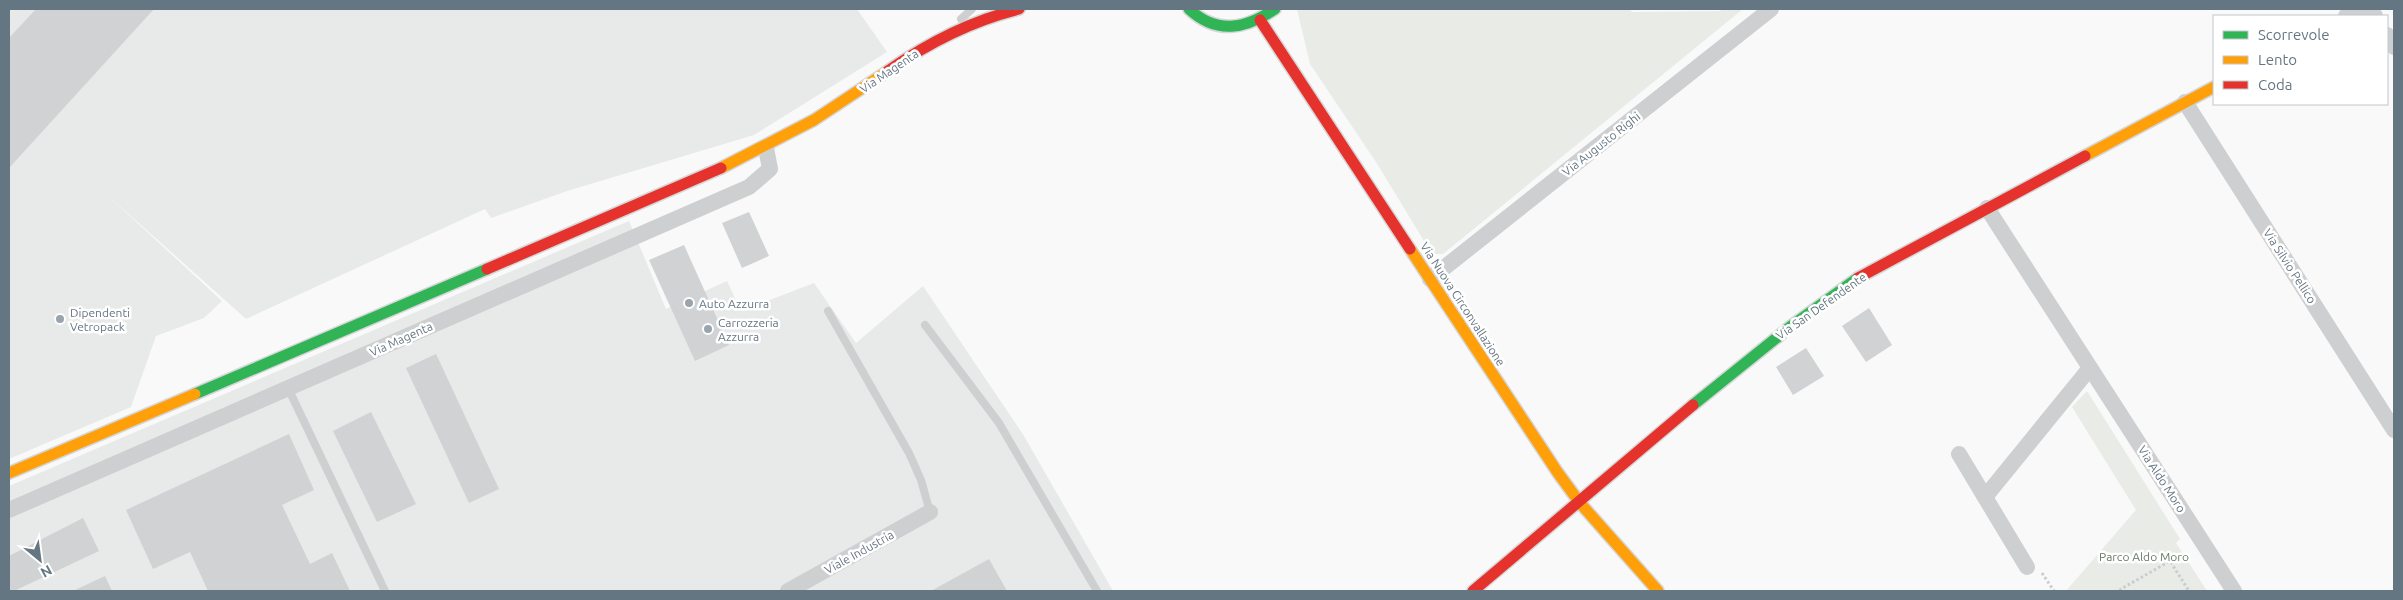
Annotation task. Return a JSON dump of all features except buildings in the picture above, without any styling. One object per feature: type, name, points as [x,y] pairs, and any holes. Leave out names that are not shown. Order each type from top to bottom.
[{"type":"street","name":"Via Magenta","points":[[9,473],[766,148],[814,121],[939,38],[973,21],[1019,9]]},
{"type":"street","points":[[1189,9],[1206,22],[1224,27],[1243,27],[1260,20],[1275,9]]},
{"type":"street","name":"Via Augusto Righi","points":[[1430,279],[1772,9]]},
{"type":"street","points":[[2348,15],[2360,9]]},
{"type":"street","name":"Via Nuova Circonvallazione","points":[[1260,20],[1558,473],[1580,503],[1658,591]]},
{"type":"street","name":"Via San Defendente","points":[[1472,591],[1580,503],[1666,427],[1790,327],[1858,278],[2213,87]]},
{"type":"street","name":"Via Silvio Pellico","points":[[2185,102],[2394,430]]},
{"type":"street","name":"Via Magenta","points":[[9,510],[749,187],[770,169],[766,148]]},
{"type":"street","name":"Via Aldo Moro","points":[[1987,208],[2234,591]]},
{"type":"street","points":[[1985,497],[2090,368]]},
{"type":"street","points":[[1958,454],[2027,567]]},
{"type":"street","name":"Viale Industria","points":[[788,591],[930,512]]},
{"type":"lane","points":[[939,38],[972,9]]},
{"type":"lane","points":[[828,311],[909,453],[922,480],[930,512]]},
{"type":"lane","points":[[925,325],[999,423],[1097,591]]},
{"type":"lane","points":[[288,388],[385,591]]},
{"type":"path","points":[[2120,591],[2170,560],[2189,591]]},
{"type":"shaded area","points":[[9,9],[857,9],[887,52],[754,135],[567,191],[491,218],[485,209],[246,319],[105,193],[222,301],[204,318],[156,336],[131,407],[9,459]]},
{"type":"shaded area","points":[[629,221],[666,309],[727,281],[741,311],[814,283],[856,343],[923,286],[1024,436],[1113,591],[9,591],[9,486]]},
{"type":"green space","points":[[1297,9],[1630,9],[1632,12],[1743,9],[1443,254],[1432,254],[1376,162],[1310,64]]},
{"type":"green space","name":"Parco Aldo Moro","points":[[2087,391],[2180,539],[2176,543],[2207,591],[2066,591],[2136,510],[2072,407]]},
{"type":"traffic: fast","points":[[1189,9],[1210,23],[1221,26],[1242,25],[1275,9]]},
{"type":"traffic: fast","points":[[195,394],[487,269]]},
{"type":"traffic: fast","points":[[1693,405],[1790,327],[1858,278]]},
{"type":"traffic: slow","points":[[721,168],[814,120],[888,71]]},
{"type":"traffic: slow","points":[[2085,156],[2213,88]]},
{"type":"traffic: slow","points":[[1410,249],[1558,473],[1580,503],[1658,591]]},
{"type":"traffic: slow","points":[[9,473],[195,394]]},
{"type":"traffic: jam","points":[[888,71],[919,51],[967,26],[1019,9]]},
{"type":"traffic: jam","points":[[1260,20],[1410,249]]},
{"type":"traffic: jam","points":[[1858,278],[2085,156]]},
{"type":"traffic: jam","points":[[487,269],[721,168]]},
{"type":"traffic: jam","points":[[1473,591],[1693,405]]},
{"type":"place","name":"Auto Azzurra","points":[[689,303]]},
{"type":"place","name":"Dipendenti Vetropack","points":[[60,319]]},
{"type":"place","name":"Carrozzeria Azzurra","points":[[708,329]]}]
